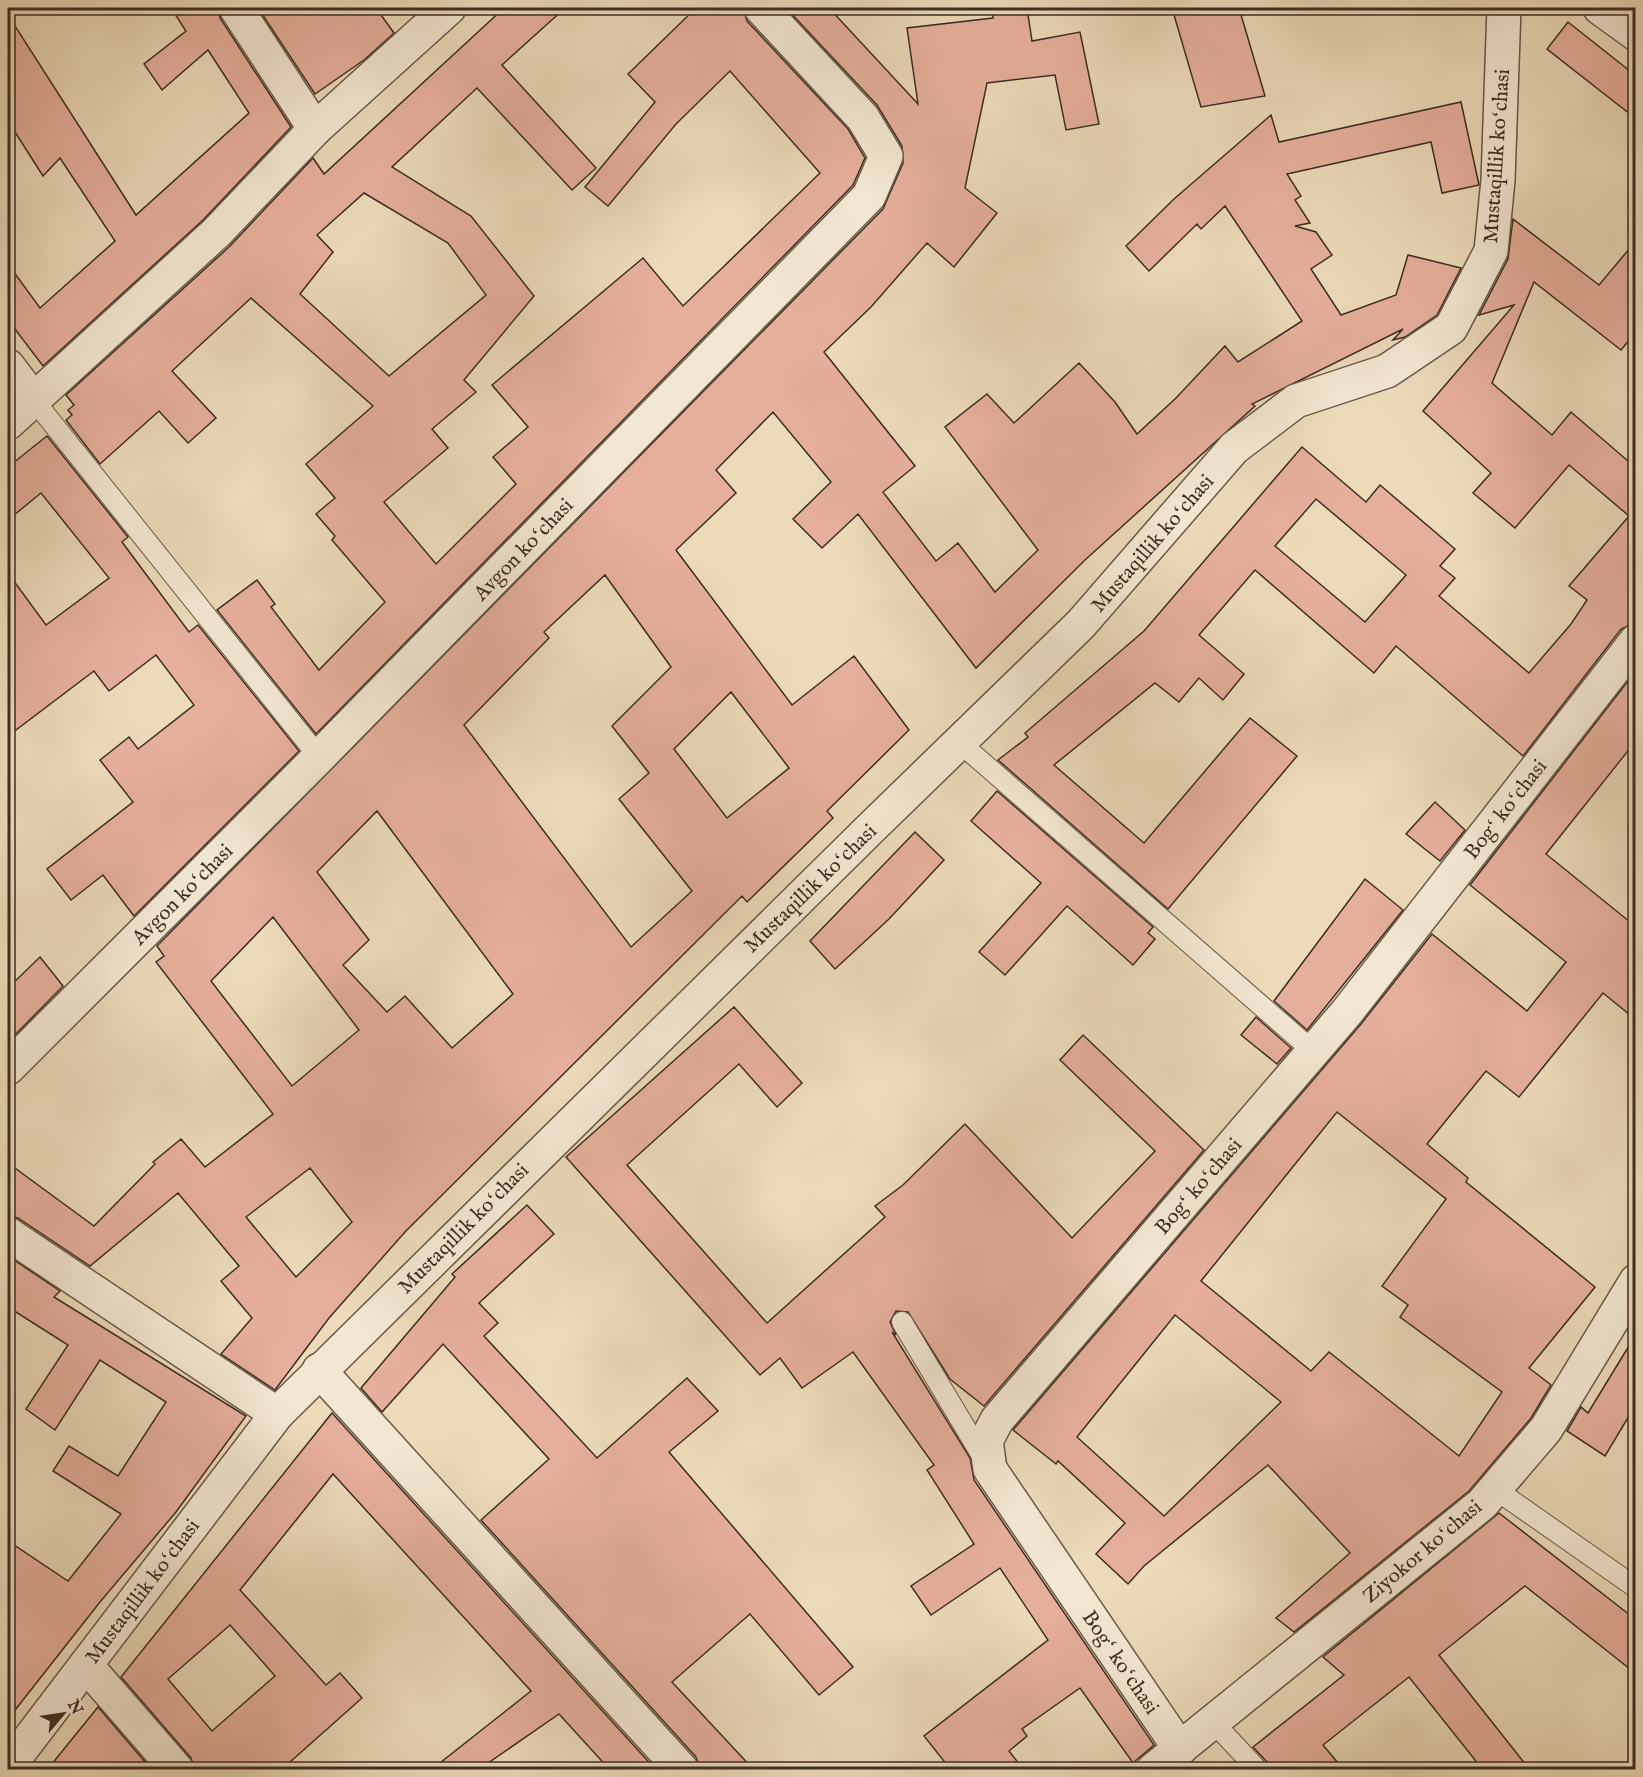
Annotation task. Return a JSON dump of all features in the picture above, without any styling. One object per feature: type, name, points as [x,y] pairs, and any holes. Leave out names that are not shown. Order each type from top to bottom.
[{"type":"street","points":[[236,8],[315,129]]},
{"type":"street","points":[[8,423],[216,233],[315,129],[448,8]]},
{"type":"street","name":"Avgon koʻchasi","points":[[8,1068],[319,757],[869,196],[886,156],[863,118],[761,8]]},
{"type":"street","name":"Mustaqillik koʻchasi","points":[[8,1767],[277,1414],[958,742],[1081,624],[1234,448],[1296,401],[1387,371],[1451,328],[1491,251],[1498,180],[1504,8]]},
{"type":"street","points":[[1600,8],[1635,34]]},
{"type":"street","points":[[8,366],[33,399]]},
{"type":"street","name":"Bogʻ koʻchasi","points":[[1180,1749],[990,1469],[986,1441],[997,1420],[1347,1012],[1635,641]]},
{"type":"street","points":[[8,1234],[277,1414]]},
{"type":"street","name":"Ziyokor koʻchasi","points":[[1153,1770],[1482,1504],[1546,1429],[1635,1281]]},
{"type":"street","points":[[320,1370],[682,1770]]},
{"type":"street","points":[[86,1665],[177,1770]]},
{"type":"lane","points":[[33,399],[319,757]]},
{"type":"lane","points":[[958,742],[1313,1051]]},
{"type":"lane","points":[[902,1323],[990,1469]]},
{"type":"lane","points":[[1495,1489],[1635,1587]]},
{"type":"lane","points":[[1213,1722],[1258,1770]]},
{"type":"building","points":[[171,8],[218,8],[220,18],[291,127],[203,220],[43,366],[8,320],[8,264],[40,308],[115,241],[60,158],[43,176],[8,121],[8,15],[136,215],[249,113],[208,50],[162,90],[144,64],[186,31]]},
{"type":"building","points":[[258,8],[376,8],[394,33],[364,60],[315,94]]},
{"type":"building","points":[[504,8],[565,8],[502,65],[596,168],[572,190],[477,88],[392,167],[471,216],[534,296],[464,380],[476,392],[432,429],[448,448],[384,502],[436,564],[516,484],[493,457],[528,427],[492,385],[643,258],[683,306],[820,173],[730,71],[676,124],[608,206],[585,187],[655,102],[628,74],[696,8],[743,8],[747,21],[848,129],[865,158],[853,185],[316,734],[217,610],[257,580],[275,604],[271,607],[319,670],[385,602],[332,540],[335,536],[316,514],[335,498],[306,464],[373,406],[251,298],[172,371],[216,418],[188,443],[159,411],[100,464],[66,420],[72,415],[68,410],[74,405],[66,395],[229,247],[313,158],[324,174]],"holes":[[[364,193],[448,243],[486,295],[389,376],[300,294],[333,252],[317,235]]]},
{"type":"building","points":[[786,8],[829,8],[918,104],[907,28],[993,18],[992,8],[1027,8],[1032,41],[1080,32],[1099,124],[1066,130],[1055,75],[987,83],[965,188],[997,213],[954,267],[927,243],[871,307],[824,352],[915,466],[883,492],[936,561],[958,543],[995,592],[1038,550],[945,427],[987,394],[1014,423],[1079,363],[1115,402],[1137,434],[1176,398],[1225,346],[1238,362],[1302,321],[1225,206],[1201,229],[1197,224],[1149,271],[1126,246],[1174,199],[1271,115],[1279,142],[1461,102],[1479,185],[1442,193],[1431,142],[1287,174],[1301,196],[1295,200],[1310,223],[1295,226],[1316,232],[1332,255],[1311,269],[1341,315],[1396,295],[1408,255],[1461,268],[1437,315],[1405,337],[1393,340],[1403,329],[1252,404],[1255,406],[1085,560],[976,668],[858,514],[822,548],[793,519],[831,482],[773,412],[716,470],[736,493],[676,550],[792,705],[854,656],[909,730],[827,811],[833,818],[747,902],[742,896],[405,1232],[329,1318],[275,1390],[221,1354],[252,1318],[221,1281],[239,1266],[178,1193],[90,1266],[18,1218],[8,1216],[8,1163],[94,1226],[155,1164],[153,1162],[181,1139],[205,1167],[273,1114],[156,962],[164,956],[157,946],[883,209],[903,163],[902,146],[877,105]],"holes":[[[605,575],[671,667],[612,726],[649,773],[619,799],[692,891],[631,947],[464,725],[549,638],[544,632]],[[731,692],[789,768],[727,818],[674,749]],[[377,811],[513,994],[452,1048],[405,996],[387,1012],[343,965],[369,940],[317,872]],[[273,917],[359,1030],[292,1086],[211,981]],[[310,1168],[352,1222],[296,1277],[246,1217]]]},
{"type":"building","points":[[1172,8],[1239,8],[1265,96],[1201,107]]},
{"type":"building","points":[[1568,22],[1635,75],[1635,118],[1547,49]]},
{"type":"building","points":[[1513,219],[1599,285],[1635,242],[1635,333],[1621,350],[1534,282],[1492,383],[1552,435],[1571,412],[1635,467],[1635,623],[1621,629],[1523,756],[1396,646],[1374,673],[1255,570],[1199,635],[1244,674],[1223,700],[1199,678],[1179,702],[1155,683],[1054,765],[1144,843],[1250,718],[1297,756],[1168,909],[998,760],[1028,737],[1025,733],[1144,631],[1302,447],[1366,502],[1380,485],[1455,549],[1440,566],[1455,578],[1439,596],[1529,673],[1571,624],[1587,600],[1569,586],[1629,516],[1569,465],[1515,528],[1473,493],[1491,473],[1423,411],[1514,305],[1479,315],[1508,259]],"holes":[[[1316,499],[1406,575],[1365,622],[1275,546]]]},
{"type":"building","points":[[47,436],[128,537],[122,542],[189,632],[198,625],[299,751],[134,916],[103,875],[71,900],[47,869],[133,802],[100,760],[129,737],[138,749],[194,705],[156,655],[109,691],[94,671],[8,736],[8,573],[46,625],[109,578],[41,493],[8,520],[8,467]]},
{"type":"building","points":[[1635,672],[1635,742],[1546,854],[1635,926],[1635,1019],[1603,993],[1519,1097],[1486,1071],[1427,1144],[1468,1178],[1466,1182],[1595,1287],[1529,1368],[1551,1385],[1531,1418],[1469,1491],[1294,1632],[1276,1618],[1350,1553],[1268,1465],[1144,1566],[1128,1584],[1096,1554],[1125,1523],[1058,1461],[1056,1464],[1013,1430],[1361,1024],[1432,934],[1527,1011],[1566,962],[1470,885]],"holes":[[[1337,1112],[1446,1199],[1382,1286],[1408,1305],[1400,1317],[1502,1392],[1459,1456],[1329,1352],[1311,1371],[1201,1281]],[[1175,1315],[1281,1402],[1164,1516],[1077,1437]]]},
{"type":"building","points":[[997,791],[1153,927],[1148,933],[1155,939],[1133,965],[1067,906],[1005,975],[979,952],[1041,883],[971,821]]},
{"type":"building","points":[[1435,802],[1465,830],[1440,861],[1406,834]]},
{"type":"building","points":[[915,832],[944,860],[889,919],[835,969],[810,941]]},
{"type":"building","points":[[1365,879],[1403,910],[1307,1030],[1274,1001]]},
{"type":"building","points":[[40,957],[63,986],[8,1042],[8,988]]},
{"type":"building","points":[[734,1007],[802,1083],[777,1107],[739,1064],[627,1165],[767,1323],[885,1217],[875,1206],[903,1185],[965,1124],[1072,1238],[1155,1151],[1060,1060],[1083,1035],[1204,1150],[984,1406],[950,1379],[908,1312],[896,1311],[890,1322],[896,1335],[892,1332],[970,1458],[974,1480],[1154,1745],[1133,1763],[1080,1688],[1022,1729],[1027,1736],[1009,1751],[1024,1770],[951,1770],[924,1736],[1048,1640],[1000,1568],[931,1615],[911,1586],[974,1544],[927,1470],[934,1465],[853,1352],[802,1388],[780,1358],[760,1375],[566,1157]]},
{"type":"building","points":[[1256,1017],[1291,1048],[1277,1064],[1241,1035]]},
{"type":"building","points":[[527,1205],[554,1234],[479,1303],[498,1323],[484,1336],[597,1458],[687,1378],[718,1411],[669,1452],[853,1667],[819,1695],[750,1614],[672,1682],[754,1770],[700,1770],[696,1757],[481,1520],[549,1459],[443,1344],[382,1412],[361,1388],[455,1277],[452,1274]]},
{"type":"building","points":[[8,1256],[60,1291],[54,1297],[246,1416],[176,1512],[100,1602],[8,1719],[8,1541],[68,1581],[121,1514],[53,1471],[69,1446],[118,1476],[166,1402],[100,1360],[55,1430],[26,1409],[68,1345],[8,1307]]},
{"type":"building","points":[[1635,1336],[1635,1406],[1605,1456],[1567,1431],[1581,1407],[1588,1413]]},
{"type":"building","points":[[332,1413],[656,1770],[610,1770],[559,1714],[478,1770],[431,1770],[531,1691],[333,1474],[240,1590],[326,1685],[340,1673],[362,1698],[281,1770],[195,1770],[191,1758],[121,1677]],"holes":[[[230,1625],[275,1676],[212,1731],[168,1679]]]},
{"type":"building","points":[[1499,1513],[1635,1619],[1635,1673],[1525,1586],[1439,1655],[1530,1770],[1483,1770],[1409,1677],[1323,1745],[1344,1770],[1270,1770],[1267,1762],[1253,1747],[1344,1675],[1323,1657]]},
{"type":"building","points":[[98,1707],[152,1770],[47,1770]]}]
